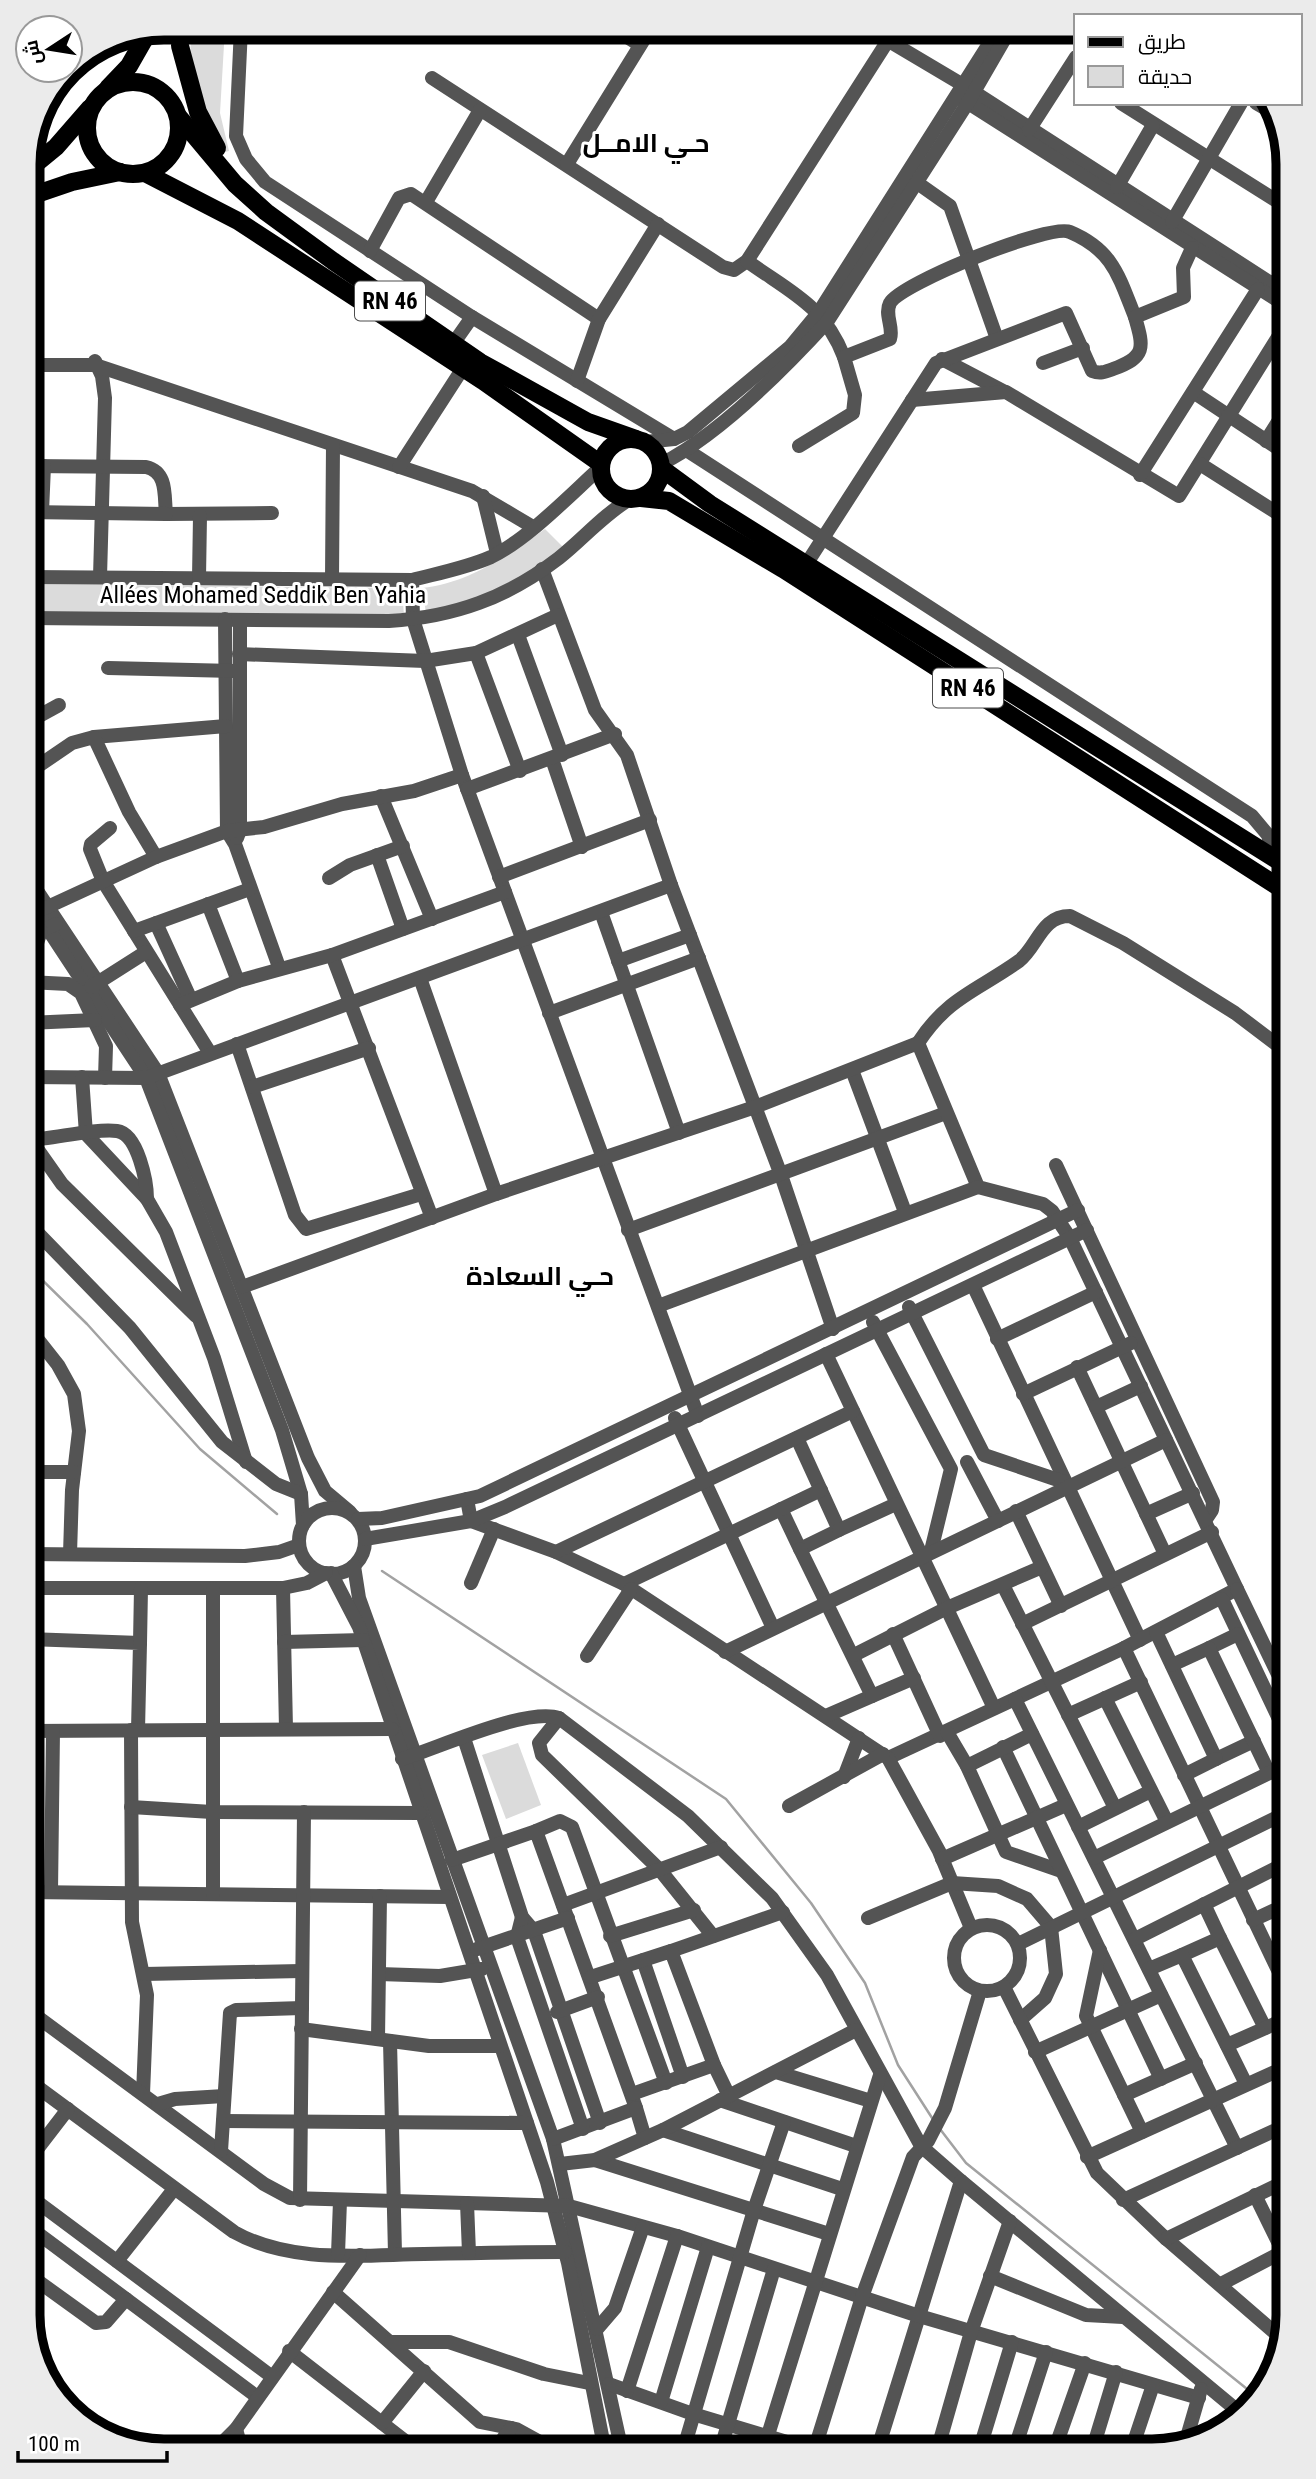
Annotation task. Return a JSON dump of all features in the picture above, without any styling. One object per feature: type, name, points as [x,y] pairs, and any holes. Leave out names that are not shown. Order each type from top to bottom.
[{"type":"main road","points":[[41,193],[72,182],[120,172],[145,173],[169,157],[176,145],[180,40]]},
{"type":"main road","points":[[41,159],[56,147],[128,66],[142,42]]},
{"type":"main road","points":[[180,46],[189,85],[210,136],[266,212]]},
{"type":"main road","points":[[120,172],[102,161],[90,143],[88,122],[100,96],[120,83],[136,81],[158,89],[176,111]]},
{"type":"main road","name":"RN 46","points":[[176,111],[235,184],[266,212],[453,344],[588,422],[641,440]]},
{"type":"main road","name":"RN 46","points":[[145,173],[238,220],[463,368],[601,466]]},
{"type":"main road","points":[[641,440],[658,455],[661,466],[657,485],[635,498],[611,491],[604,483],[601,466],[610,447],[618,442],[641,440]]},
{"type":"main road","name":"RN 46","points":[[661,466],[710,504],[1276,860]]},
{"type":"main road","name":"RN 46","points":[[635,498],[669,501],[750,549],[1276,885]]},
{"type":"street","points":[[240,40],[236,136],[246,159],[265,182],[472,317],[674,439]]},
{"type":"street","points":[[633,40],[640,45]]},
{"type":"street","points":[[568,164],[643,40]]},
{"type":"street","points":[[661,466],[688,451],[798,353],[916,183],[992,41]]},
{"type":"street","points":[[641,440],[674,439],[688,432],[823,317],[963,92],[1001,41]]},
{"type":"street","points":[[432,78],[723,267],[734,270],[747,261],[888,42],[1192,248],[1258,289],[1276,296]]},
{"type":"street","points":[[1029,130],[1074,66]]},
{"type":"street","points":[[963,92],[1029,130],[1172,222],[1276,293]]},
{"type":"street","points":[[1124,105],[1276,201]]},
{"type":"street","points":[[1172,222],[1240,105]]},
{"type":"street","points":[[426,202],[480,110]]},
{"type":"street","points":[[1117,187],[1153,125]]},
{"type":"street","points":[[916,183],[950,206],[972,259],[997,339]]},
{"type":"street","points":[[370,251],[403,195],[411,194],[599,319]]},
{"type":"street","points":[[577,381],[599,319],[658,224]]},
{"type":"street","points":[[807,563],[927,373],[942,359],[1066,313],[1091,371],[1096,373],[1137,358],[1142,341],[1135,317],[1109,258],[1071,232],[1050,231],[972,259],[905,290],[888,307],[892,332],[890,339],[844,357]]},
{"type":"street","points":[[1135,317],[1184,297],[1183,268],[1192,248]]},
{"type":"street","points":[[747,261],[823,317],[844,357],[855,395],[855,408],[849,416],[799,446]]},
{"type":"street","points":[[1140,475],[1258,289]]},
{"type":"street","points":[[453,344],[472,317]]},
{"type":"street","points":[[942,359],[1006,392],[1140,475],[1180,496],[1276,340]]},
{"type":"street","points":[[1043,363],[1083,348]]},
{"type":"street","points":[[95,362],[102,376],[105,398],[100,577]]},
{"type":"street","points":[[41,364],[95,362],[483,496],[533,527]]},
{"type":"street","points":[[399,467],[463,368]]},
{"type":"street","points":[[912,400],[1006,392]]},
{"type":"street","points":[[1193,393],[1276,447]]},
{"type":"street","points":[[1266,441],[1276,425]]},
{"type":"street","points":[[332,579],[333,445]]},
{"type":"street","points":[[688,451],[1252,816],[1268,835],[1276,852]]},
{"type":"street","points":[[1200,464],[1276,512]]},
{"type":"street","points":[[41,466],[154,468],[162,477],[166,514]]},
{"type":"street","points":[[41,482],[44,466]]},
{"type":"street","name":"Allées Mohamed Seddik Ben Yahia","points":[[41,577],[412,580],[458,569],[497,553],[533,527],[601,466]]},
{"type":"street","points":[[483,496],[497,553]]},
{"type":"street","name":"Allées Mohamed Seddik Ben Yahia","points":[[41,618],[412,620],[433,617],[483,603],[510,591],[542,569],[614,508],[635,498]]},
{"type":"street","points":[[41,512],[200,516],[272,513]]},
{"type":"street","points":[[199,578],[200,516]]},
{"type":"street","points":[[542,569],[594,710],[615,734],[627,755],[671,885],[781,1175],[834,1329]]},
{"type":"street","points":[[412,580],[412,620],[464,782],[698,1416]]},
{"type":"street","points":[[239,654],[425,661],[476,653],[558,615]]},
{"type":"street","points":[[233,619],[239,654],[232,671],[226,726],[234,835],[279,967]]},
{"type":"street","points":[[233,619],[234,835]]},
{"type":"street","points":[[518,635],[582,847]]},
{"type":"street","points":[[476,653],[520,771]]},
{"type":"street","points":[[108,668],[232,671]]},
{"type":"street","points":[[41,715],[59,705]]},
{"type":"street","points":[[41,764],[72,743],[94,737],[226,726]]},
{"type":"street","points":[[41,904],[103,881],[156,857],[381,796],[520,771],[615,734]]},
{"type":"street","points":[[94,737],[129,812],[156,857]]},
{"type":"street","points":[[381,796],[432,919]]},
{"type":"street","points":[[499,877],[650,820]]},
{"type":"street","points":[[110,828],[91,844],[90,849],[103,881],[146,952],[186,1003]]},
{"type":"street","points":[[329,878],[350,864],[403,846]]},
{"type":"street","points":[[377,855],[403,929]]},
{"type":"street","points":[[41,1077],[152,1076],[671,885]]},
{"type":"street","points":[[134,931],[250,888]]},
{"type":"street","points":[[186,1003],[238,981],[279,967],[332,955],[505,892]]},
{"type":"street","points":[[208,904],[238,981]]},
{"type":"street","points":[[601,912],[679,1133]]},
{"type":"street","points":[[242,1287],[495,1194],[755,1107],[918,1043],[951,1003],[1019,960],[1050,922],[1070,916],[1123,943],[1235,1013],[1276,1044]]},
{"type":"street","points":[[156,923],[186,1003],[210,1053]]},
{"type":"street","points":[[44,928],[93,985],[152,1076],[242,1287],[308,1458],[325,1491],[354,1516],[365,1539],[364,1549],[354,1566],[359,1598],[408,1757],[420,1813],[554,2204],[602,2438]]},
{"type":"street","points":[[618,961],[690,935]]},
{"type":"street","points":[[93,985],[146,952]]},
{"type":"street","points":[[332,955],[432,1218]]},
{"type":"street","points":[[549,1013],[699,958]]},
{"type":"street","points":[[420,978],[495,1194]]},
{"type":"street","points":[[41,982],[59,982],[74,987],[95,1020],[106,1046],[105,1078]]},
{"type":"street","points":[[41,1022],[95,1020]]},
{"type":"street","points":[[918,1043],[978,1187]]},
{"type":"street","points":[[237,1044],[295,1215],[306,1229],[421,1194]]},
{"type":"street","points":[[252,1087],[369,1048]]},
{"type":"street","points":[[852,1070],[905,1212]]},
{"type":"street","points":[[152,1076],[282,1430],[301,1494],[303,1525],[299,1545],[308,1563],[329,1573],[351,1607],[392,1729],[408,1757],[452,1860],[553,2139],[619,2438]]},
{"type":"street","points":[[82,1077],[86,1134],[147,1199],[166,1232],[200,1320],[246,1462]]},
{"type":"street","points":[[628,1230],[946,1113]]},
{"type":"street","points":[[41,1139],[117,1131],[129,1139],[145,1174],[147,1199]]},
{"type":"street","points":[[41,1155],[62,1184],[200,1320]]},
{"type":"street","points":[[1022,1624],[1165,1554],[1209,1526],[1213,1502],[1056,1165]]},
{"type":"street","points":[[658,1306],[978,1187],[1043,1204],[1060,1221],[1070,1238],[1276,1670]]},
{"type":"street","points":[[303,1525],[310,1516],[329,1507],[354,1516],[382,1518],[467,1499],[671,1407],[1078,1210]]},
{"type":"street","points":[[365,1539],[471,1521],[1087,1230]]},
{"type":"street","points":[[40,1236],[130,1328],[204,1423],[246,1462],[276,1484],[301,1494]]},
{"type":"street","points":[[973,1285],[1065,1486],[1140,1640]]},
{"type":"street","points":[[997,1339],[1096,1292]]},
{"type":"street","points":[[903,1296],[984,1455],[1065,1486]]},
{"type":"street","points":[[868,1312],[951,1469],[926,1553]]},
{"type":"street","points":[[1023,1394],[1139,1339]]},
{"type":"street","points":[[40,1345],[58,1365],[74,1394],[79,1432],[70,1554]]},
{"type":"street","points":[[826,1354],[896,1504],[926,1553],[947,1608],[994,1709]]},
{"type":"street","points":[[1077,1367],[1165,1554]]},
{"type":"street","points":[[1096,1407],[1141,1386]]},
{"type":"street","points":[[671,1407],[677,1426],[773,1628]]},
{"type":"street","points":[[556,1552],[853,1412]]},
{"type":"street","points":[[797,1438],[839,1530]]},
{"type":"street","points":[[725,1652],[926,1553],[999,1521],[1065,1486],[1166,1440]]},
{"type":"street","points":[[951,1469],[984,1455]]},
{"type":"street","points":[[967,1462],[999,1521]]},
{"type":"street","points":[[40,1472],[74,1472]]},
{"type":"street","points":[[587,1656],[627,1586],[821,1490]]},
{"type":"street","points":[[1146,1514],[1193,1493]]},
{"type":"street","points":[[467,1499],[471,1521]]},
{"type":"street","points":[[800,1549],[896,1504]]},
{"type":"street","points":[[781,1509],[872,1696]]},
{"type":"street","points":[[1017,1511],[1061,1606]]},
{"type":"street","points":[[471,1521],[556,1552],[627,1586],[886,1756],[942,1859],[971,1928]]},
{"type":"street","points":[[471,1583],[494,1529]]},
{"type":"street","points":[[40,1554],[245,1556],[279,1552],[299,1545]]},
{"type":"street","points":[[40,1588],[283,1588],[307,1583],[354,1566]]},
{"type":"street","points":[[854,1655],[947,1608],[1042,1567]]},
{"type":"street","points":[[1003,1585],[1115,1808]]},
{"type":"street","points":[[141,1588],[131,1807],[133,1934],[147,1995],[143,2094]]},
{"type":"street","points":[[283,1588],[285,1729]]},
{"type":"street","points":[[213,1589],[213,1894]]},
{"type":"street","points":[[789,1806],[886,1756],[943,1734],[1140,1640],[1237,1589]]},
{"type":"street","points":[[1222,1599],[1276,1713]]},
{"type":"street","points":[[1156,1632],[1216,1759]]},
{"type":"street","points":[[893,1634],[943,1734],[967,1766],[997,1835],[1010,1855],[1062,1871]]},
{"type":"street","points":[[1172,1665],[1238,1634]]},
{"type":"street","points":[[40,1639],[140,1643]]},
{"type":"street","points":[[284,1642],[363,1640]]},
{"type":"street","points":[[1124,1647],[1276,1967]]},
{"type":"street","points":[[1209,1648],[1269,1773]]},
{"type":"street","points":[[826,1716],[914,1678]]},
{"type":"street","points":[[1068,1715],[1141,1682]]},
{"type":"street","points":[[1105,1698],[1167,1822]]},
{"type":"street","points":[[1015,1699],[1237,2148]]},
{"type":"street","points":[[408,1757],[528,1717],[549,1714],[559,1718],[647,1783],[721,1847],[783,1912],[812,1950],[880,2075],[924,2143],[961,2181],[1234,2408]]},
{"type":"street","points":[[559,1718],[539,1743],[542,1755],[660,1870],[713,1937]]},
{"type":"street","points":[[40,1731],[392,1729]]},
{"type":"street","points":[[51,1892],[53,1731]]},
{"type":"street","points":[[967,1766],[1032,1734]]},
{"type":"street","points":[[464,1738],[522,1917],[534,1931],[600,2123]]},
{"type":"street","points":[[844,1777],[859,1738]]},
{"type":"street","points":[[1184,1775],[1254,1741]]},
{"type":"street","points":[[1003,1747],[1161,2079]]},
{"type":"street","points":[[1094,1858],[1276,1770]]},
{"type":"street","points":[[1078,1827],[1151,1791]]},
{"type":"street","points":[[942,1859],[1066,1805]]},
{"type":"street","points":[[131,1807],[212,1812],[420,1813]]},
{"type":"street","points":[[300,2200],[304,1812]]},
{"type":"street","points":[[1018,1944],[1276,1818]]},
{"type":"street","points":[[452,1860],[560,1821],[570,1825],[666,2083]]},
{"type":"street","points":[[536,1830],[591,1977],[645,2138]]},
{"type":"street","points":[[468,1952],[534,1931],[594,1894],[721,1847]]},
{"type":"street","points":[[1135,1940],[1276,1868]]},
{"type":"street","points":[[868,1918],[952,1883],[984,1884],[1014,1891],[1039,1910],[1051,1927],[1056,1965],[1053,1983],[1045,1998],[1020,2020]]},
{"type":"street","points":[[40,1892],[449,1897]]},
{"type":"street","points":[[380,1896],[379,1974],[394,2125],[395,2254]]},
{"type":"street","points":[[1204,1904],[1265,2028]]},
{"type":"street","points":[[1253,1920],[1276,1909]]},
{"type":"street","points":[[610,1936],[694,1910]]},
{"type":"street","points":[[591,1977],[783,1912]]},
{"type":"street","points":[[522,1917],[517,1937],[583,2129]]},
{"type":"street","points":[[982,1924],[1003,1928],[1018,1944],[1020,1966],[1004,1987],[980,1992],[966,1984],[954,1965],[957,1944],[971,1928],[982,1924]]},
{"type":"street","points":[[1149,1969],[1220,1938]]},
{"type":"street","points":[[1100,1950],[1086,2014],[1142,2132]]},
{"type":"street","points":[[671,1951],[724,2098]]},
{"type":"street","points":[[1182,1955],[1246,2084]]},
{"type":"street","points":[[643,1960],[683,2077]]},
{"type":"street","points":[[379,1974],[440,1976],[491,1967]]},
{"type":"street","points":[[144,1974],[301,1971]]},
{"type":"street","points":[[1004,1987],[1087,2157],[1107,2185],[1275,2332]]},
{"type":"street","points":[[819,2439],[862,2297],[912,2157],[924,2143],[945,2108],[980,1992]]},
{"type":"street","points":[[1035,2052],[1161,1995]]},
{"type":"street","points":[[546,2016],[598,1997]]},
{"type":"street","points":[[221,2151],[230,2012],[302,2008]]},
{"type":"street","points":[[40,2019],[272,2189],[300,2200],[569,2206],[677,2236],[971,2332],[1199,2398]]},
{"type":"street","points":[[1227,2045],[1276,2023]]},
{"type":"street","points":[[301,2029],[447,2047],[500,2046]]},
{"type":"street","points":[[560,2164],[595,2160],[663,2130],[856,2030]]},
{"type":"street","points":[[1124,2095],[1196,2063]]},
{"type":"street","points":[[553,2139],[600,2123],[666,2083],[714,2065]]},
{"type":"street","points":[[1087,2157],[1276,2071]]},
{"type":"street","points":[[776,2072],[871,2101]]},
{"type":"street","points":[[766,2439],[842,2189],[880,2075]]},
{"type":"street","points":[[40,2089],[234,2232],[268,2248],[291,2253],[360,2255],[565,2252]]},
{"type":"street","points":[[158,2104],[175,2099],[224,2096]]},
{"type":"street","points":[[724,2098],[856,2146]]},
{"type":"street","points":[[40,2145],[68,2109]]},
{"type":"street","points":[[223,2121],[394,2125],[527,2123]]},
{"type":"street","points":[[686,2439],[742,2259],[754,2210],[784,2122]]},
{"type":"street","points":[[663,2130],[842,2189]]},
{"type":"street","points":[[1123,2200],[1276,2130]]},
{"type":"street","points":[[595,2160],[829,2234]]},
{"type":"street","points":[[881,2439],[961,2181]]},
{"type":"street","points":[[1166,2239],[1276,2185]]},
{"type":"street","points":[[117,2261],[174,2189]]},
{"type":"street","points":[[1255,2195],[1276,2234]]},
{"type":"street","points":[[338,2254],[340,2201]]},
{"type":"street","points":[[467,2203],[469,2253]]},
{"type":"street","points":[[40,2204],[271,2376]]},
{"type":"street","points":[[940,2439],[971,2332],[1010,2221]]},
{"type":"street","points":[[597,2329],[615,2308],[643,2228]]},
{"type":"street","points":[[40,2235],[256,2396]]},
{"type":"street","points":[[627,2391],[677,2236]]},
{"type":"street","points":[[661,2402],[708,2247]]},
{"type":"street","points":[[227,2438],[360,2255]]},
{"type":"street","points":[[1220,2284],[1276,2255]]},
{"type":"street","points":[[724,2439],[774,2269]]},
{"type":"street","points":[[990,2276],[1086,2315],[1123,2316]]},
{"type":"street","points":[[40,2283],[96,2323],[106,2322],[126,2299]]},
{"type":"street","points":[[333,2292],[480,2422],[511,2428],[531,2438]]},
{"type":"street","points":[[391,2342],[449,2342],[544,2374],[589,2383]]},
{"type":"street","points":[[983,2439],[1012,2342]]},
{"type":"street","points":[[289,2351],[402,2438]]},
{"type":"street","points":[[1018,2439],[1046,2352]]},
{"type":"street","points":[[1058,2439],[1085,2363]]},
{"type":"street","points":[[382,2423],[424,2371]]},
{"type":"street","points":[[1096,2439],[1116,2372]]},
{"type":"street","points":[[1188,2433],[1203,2382]]},
{"type":"street","points":[[608,2384],[693,2414],[778,2439]]},
{"type":"street","points":[[1135,2439],[1153,2385]]},
{"type":"street","points":[[503,2438],[511,2428]]},
{"type":"street","points":[[236,2429],[238,2438]]},
{"type":"green space","points":[[192,40],[224,40],[220,113],[229,151],[225,152],[217,138],[197,93]]},
{"type":"green space","points":[[545,529],[564,548],[495,594],[426,613],[422,588],[456,580],[487,567]]},
{"type":"green space","points":[[41,584],[402,588],[404,616],[41,613]]},
{"type":"green space","points":[[518,1743],[541,1805],[506,1819],[482,1755]]},
{"type":"waterway","points":[[40,1278],[87,1324],[200,1449],[277,1514]]},
{"type":"waterway","points":[[382,1571],[726,1799],[811,1903],[865,1983],[898,2065],[934,2121]]},
{"type":"waterway","points":[[940,2129],[966,2163],[1250,2391]]},
{"type":"district","name":"حـي الامــل","points":[[646,143]]},
{"type":"district","name":"حـي السعادة","points":[[540,1276]]}]
